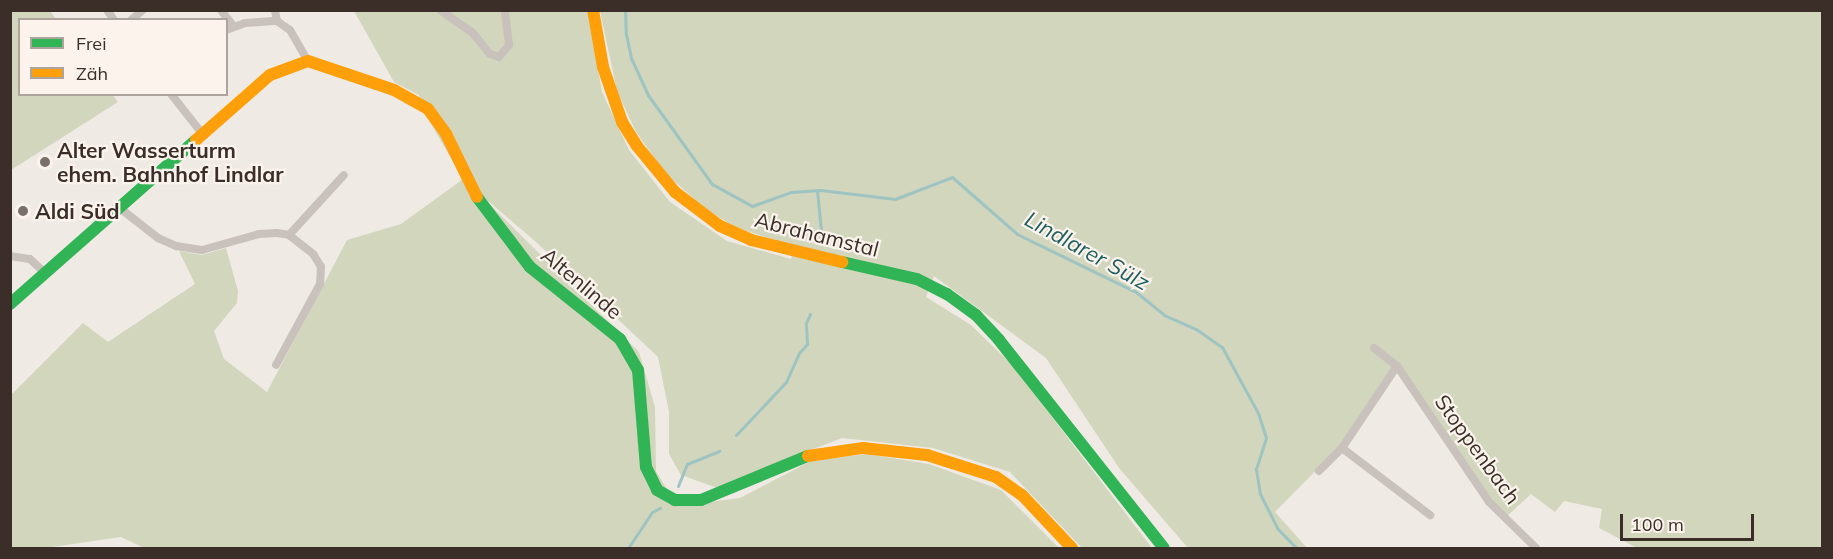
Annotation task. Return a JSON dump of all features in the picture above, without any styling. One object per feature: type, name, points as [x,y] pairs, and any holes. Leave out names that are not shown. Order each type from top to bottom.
[{"type":"street","points":[[275,10],[277,21]]},
{"type":"street","points":[[440,10],[472,32],[490,54],[499,57],[509,45],[505,10]]},
{"type":"street","name":"Abrahamstal","points":[[593,10],[603,67],[622,122],[637,146],[675,192],[720,226],[751,240],[916,279],[976,315],[999,340],[1164,549]]},
{"type":"street","points":[[10,304],[204,136],[270,75],[308,61],[290,30],[277,21],[257,21],[230,29]]},
{"type":"street","name":"Altenlinde","points":[[308,61],[394,90],[429,109],[446,134],[476,196],[530,267],[620,339],[638,369],[644,408],[646,467],[657,490],[675,500],[701,500],[821,453],[863,448],[927,455],[996,477],[1022,495],[1071,549]]},
{"type":"street","points":[[173,96],[204,136]]},
{"type":"street","points":[[289,235],[344,175]]},
{"type":"street","points":[[121,209],[159,238],[176,246],[202,250],[259,234],[289,235],[313,254],[321,275],[320,284],[276,365]]},
{"type":"street","points":[[10,256],[30,259],[46,274]]},
{"type":"street","name":"Stoppenbach","points":[[1374,348],[1397,366],[1489,502],[1536,549]]},
{"type":"street","points":[[1319,471],[1342,448],[1397,366]]},
{"type":"street","points":[[1342,448],[1430,515]]},
{"type":"green space","points":[[11,10],[50,11],[55,18],[18,18],[18,96],[114,96],[118,102],[11,170]]},
{"type":"green space","points":[[354,11],[587,11],[602,92],[629,150],[670,202],[727,241],[791,259],[795,247],[732,226],[701,205],[666,174],[636,132],[617,91],[600,11],[1822,11],[1822,548],[1637,548],[1599,528],[1602,509],[1564,501],[1555,512],[1531,494],[1505,518],[1397,367],[1350,436],[1275,512],[1307,548],[1188,548],[1119,468],[1046,358],[934,276],[926,297],[971,325],[1013,366],[1152,548],[1082,548],[1010,472],[933,448],[842,438],[780,462],[723,490],[681,475],[669,454],[669,412],[658,357],[536,242],[473,188],[639,352],[655,407],[656,471],[677,506],[740,498],[811,461],[867,454],[929,464],[1001,490],[1059,548],[144,548],[121,537],[45,548],[11,548],[11,395],[83,323],[108,342],[195,284],[179,251],[202,255],[226,248],[238,291],[237,303],[214,331],[224,359],[267,392],[347,240],[401,224],[463,179],[420,105],[419,95],[394,82]]},
{"type":"waterway","name":"Lindlarer Sülz","points":[[625,10],[626,34],[631,58],[648,95],[712,184],[752,206],[791,192],[820,190],[895,199],[952,177],[1017,234],[1136,292],[1164,315],[1196,329],[1222,347],[1258,413],[1266,438],[1256,469],[1260,494],[1277,528],[1296,548]]},
{"type":"waterway","points":[[817,190],[822,241]]},
{"type":"waterway","points":[[736,435],[786,382],[799,353],[807,344],[806,323],[810,314]]},
{"type":"waterway","points":[[678,486],[687,464],[720,451]]},
{"type":"waterway","points":[[628,548],[652,512],[660,508]]},
{"type":"traffic: fast","points":[[10,304],[196,140]]},
{"type":"traffic: fast","points":[[477,197],[530,267],[620,339],[638,370],[646,467],[657,490],[675,500],[701,500],[808,456]]},
{"type":"traffic: fast","points":[[842,262],[917,279],[947,294],[976,315],[999,340],[1164,548]]},
{"type":"traffic: slow","points":[[593,10],[603,67],[622,122],[637,146],[675,192],[720,226],[751,240],[842,262]]},
{"type":"traffic: slow","points":[[196,140],[270,75],[308,61],[394,90],[428,109],[446,134],[477,197]]},
{"type":"traffic: slow","points":[[808,456],[863,448],[927,455],[996,477],[1022,495],[1072,548]]},
{"type":"place","name":"Alter Wasserturm ehem. Bahnhof Lindlar","points":[[45,162]]},
{"type":"place","name":"Aldi Süd","points":[[23,211]]}]
